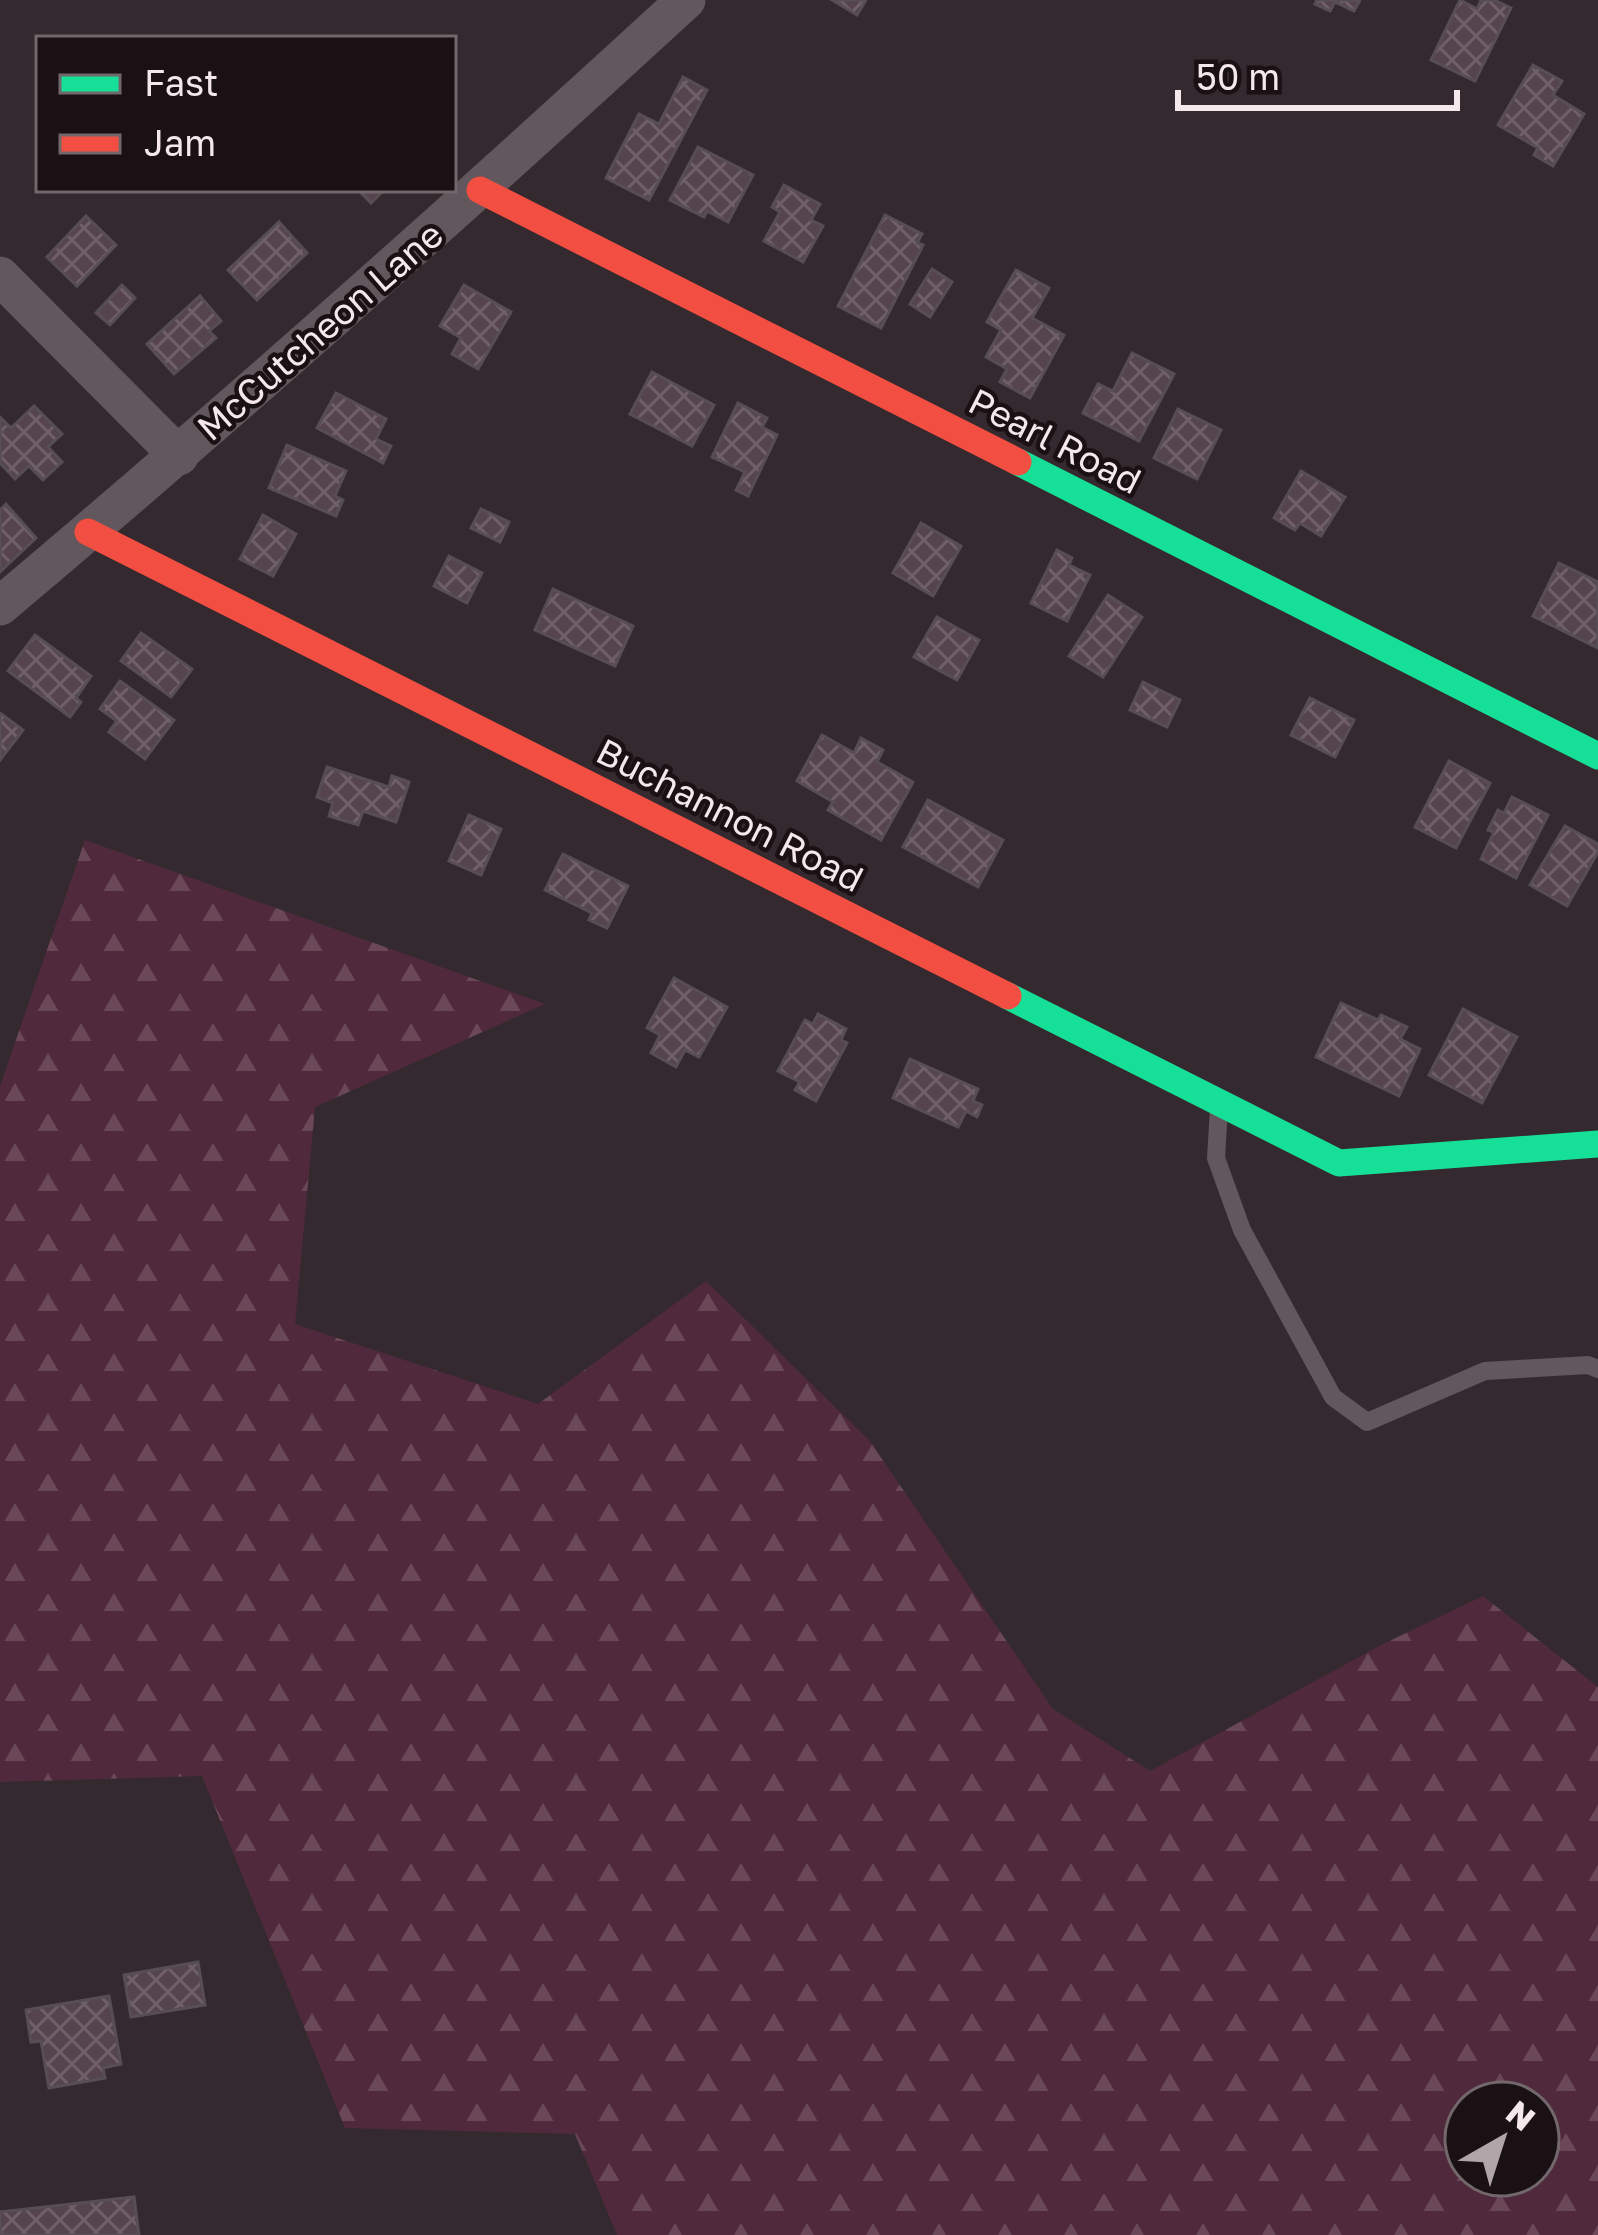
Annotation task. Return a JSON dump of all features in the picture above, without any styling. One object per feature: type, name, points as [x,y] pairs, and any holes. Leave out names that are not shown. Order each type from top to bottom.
[{"type":"street","name":"McCutcheon Lane","points":[[0,606],[480,190],[686,0]]},
{"type":"street","name":"Pearl Road","points":[[480,190],[1598,756]]},
{"type":"street","points":[[0,276],[178,456]]},
{"type":"street","name":"Buchannon Road","points":[[88,532],[1339,1163],[1598,1144]]},
{"type":"lane","points":[[1220,1103],[1216,1158],[1242,1230],[1333,1397],[1366,1422],[1485,1371],[1588,1365],[1598,1369]]},
{"type":"green space","points":[[85,840],[545,1004],[315,1107],[295,1324],[538,1404],[706,1281],[869,1440],[1053,1709],[1150,1771],[1383,1644],[1483,1596],[1598,1687],[1598,2235],[617,2235],[575,2134],[345,2128],[202,1776],[0,1782],[0,1086]]},
{"type":"building","points":[[832,0],[866,0],[857,15]]},
{"type":"building","points":[[1317,0],[1360,0],[1354,11],[1335,2],[1330,11],[1315,4]]},
{"type":"building","points":[[1460,0],[1477,9],[1481,0],[1511,8],[1475,81],[1431,60]]},
{"type":"building","points":[[1533,65],[1562,81],[1553,95],[1584,114],[1553,166],[1534,155],[1538,148],[1498,125]]},
{"type":"building","points":[[683,77],[707,90],[649,200],[606,178],[639,114],[659,124]]},
{"type":"building","points":[[698,147],[753,175],[728,222],[707,211],[704,217],[670,200]]},
{"type":"building","points":[[784,185],[820,204],[811,220],[823,226],[803,262],[764,241],[780,212],[772,207]]},
{"type":"building","points":[[360,192],[382,192],[371,203]]},
{"type":"building","points":[[885,215],[922,234],[917,243],[923,245],[881,328],[838,306]]},
{"type":"building","points":[[86,216],[116,245],[77,286],[47,257]]},
{"type":"building","points":[[279,222],[307,253],[257,300],[228,270]]},
{"type":"building","points":[[932,269],[952,282],[930,317],[910,304]]},
{"type":"building","points":[[1016,270],[1049,288],[1032,318],[1064,335],[1030,398],[1000,382],[1007,369],[986,357],[1001,330],[987,322]]},
{"type":"building","points":[[122,285],[135,298],[110,325],[96,313]]},
{"type":"building","points":[[464,285],[511,312],[478,369],[452,354],[461,338],[440,326]]},
{"type":"building","points":[[200,296],[221,321],[209,331],[216,338],[174,374],[147,344]]},
{"type":"building","points":[[1132,353],[1174,374],[1139,441],[1083,413],[1098,384],[1113,391]]},
{"type":"building","points":[[652,372],[714,405],[692,446],[630,414]]},
{"type":"building","points":[[336,393],[386,419],[376,439],[391,446],[383,463],[317,428]]},
{"type":"building","points":[[738,403],[767,418],[762,427],[777,435],[748,496],[736,490],[745,472],[712,457]]},
{"type":"building","points":[[34,406],[62,434],[48,447],[62,462],[43,480],[29,466],[15,479],[0,463],[0,417],[11,428]]},
{"type":"building","points":[[1178,409],[1221,430],[1197,479],[1154,458]]},
{"type":"building","points":[[287,445],[346,471],[335,496],[343,500],[336,516],[269,488]]},
{"type":"building","points":[[1301,471],[1345,497],[1321,536],[1300,523],[1295,530],[1274,518]]},
{"type":"building","points":[[6,504],[36,538],[0,572],[0,510]]},
{"type":"building","points":[[481,509],[509,522],[500,542],[471,528]]},
{"type":"building","points":[[263,515],[296,534],[273,576],[240,559]]},
{"type":"building","points":[[921,523],[961,546],[933,596],[893,573]]},
{"type":"building","points":[[1057,550],[1072,558],[1069,565],[1090,575],[1067,621],[1031,603]]},
{"type":"building","points":[[449,556],[482,573],[467,603],[434,586]]},
{"type":"building","points":[[1559,563],[1598,582],[1598,648],[1533,616]]},
{"type":"building","points":[[553,589],[633,626],[615,666],[535,630]]},
{"type":"building","points":[[1108,595],[1142,617],[1103,677],[1069,656]]},
{"type":"building","points":[[937,617],[979,640],[957,680],[914,657]]},
{"type":"building","points":[[141,633],[192,669],[171,697],[121,661]]},
{"type":"building","points":[[35,635],[91,676],[70,717],[8,671]]},
{"type":"building","points":[[120,681],[174,720],[145,759],[109,732],[117,721],[100,709]]},
{"type":"building","points":[[1143,682],[1180,700],[1167,727],[1130,710]]},
{"type":"building","points":[[1310,698],[1354,720],[1335,757],[1291,735]]},
{"type":"building","points":[[0,713],[23,730],[0,760]]},
{"type":"building","points":[[822,735],[854,753],[861,738],[883,750],[877,762],[913,782],[881,840],[828,810],[833,802],[797,781]]},
{"type":"building","points":[[1449,761],[1490,783],[1456,848],[1415,827]]},
{"type":"building","points":[[327,767],[389,787],[392,776],[409,782],[396,822],[363,811],[358,825],[329,816],[333,803],[317,797]]},
{"type":"building","points":[[1512,797],[1548,815],[1516,878],[1481,859],[1498,810],[1504,813]]},
{"type":"building","points":[[928,800],[1003,840],[978,887],[903,847]]},
{"type":"building","points":[[469,815],[501,829],[481,875],[449,861]]},
{"type":"building","points":[[1565,826],[1598,844],[1567,906],[1530,885]]},
{"type":"building","points":[[563,854],[628,886],[607,928],[589,920],[592,913],[545,890]]},
{"type":"building","points":[[674,978],[727,1007],[699,1057],[685,1050],[676,1067],[651,1053],[660,1035],[647,1028]]},
{"type":"building","points":[[1341,1003],[1407,1027],[1400,1039],[1420,1049],[1399,1096],[1316,1057]]},
{"type":"building","points":[[1463,1009],[1517,1037],[1482,1103],[1429,1075]]},
{"type":"building","points":[[818,1014],[846,1029],[841,1040],[847,1043],[816,1101],[795,1090],[800,1082],[778,1071],[805,1020],[813,1024]]},
{"type":"building","points":[[910,1059],[978,1089],[973,1101],[982,1105],[977,1117],[966,1111],[958,1127],[893,1098]]},
{"type":"building","points":[[198,1962],[205,2005],[131,2017],[124,1975]]},
{"type":"building","points":[[109,1996],[121,2064],[103,2068],[105,2078],[49,2088],[41,2041],[31,2042],[26,2010]]},
{"type":"building","points":[[134,2197],[139,2235],[0,2235],[0,2212]]},
{"type":"traffic: fast","points":[[1018,462],[1598,756]]},
{"type":"traffic: fast","points":[[1008,996],[1339,1163],[1598,1144]]},
{"type":"traffic: jam","points":[[480,190],[1018,462]]},
{"type":"traffic: jam","points":[[88,532],[1008,996]]}]
